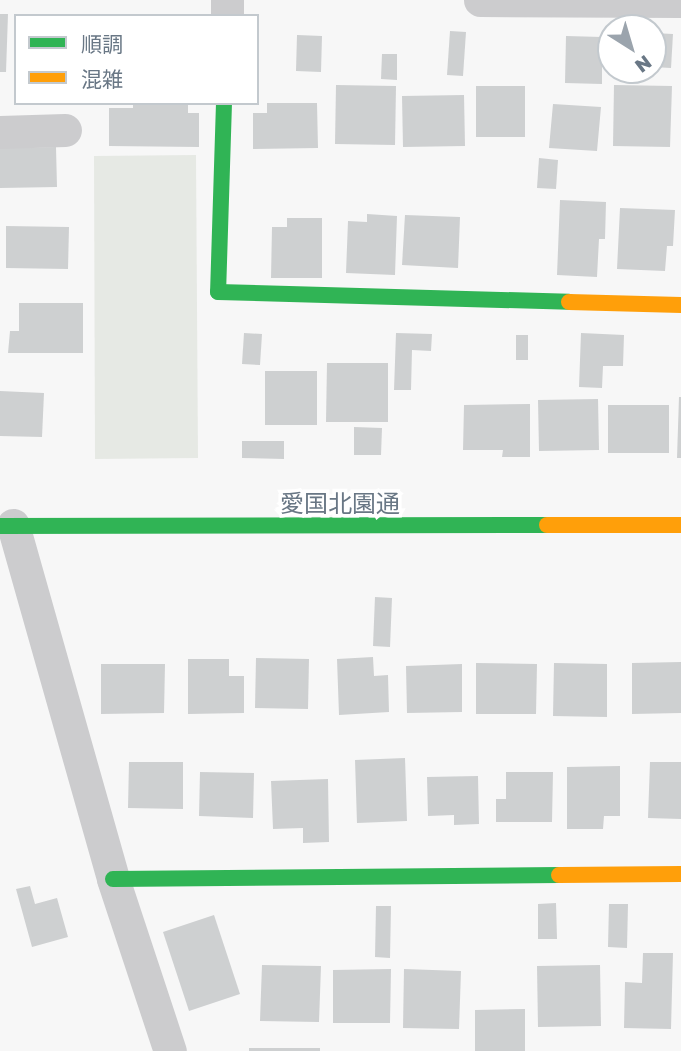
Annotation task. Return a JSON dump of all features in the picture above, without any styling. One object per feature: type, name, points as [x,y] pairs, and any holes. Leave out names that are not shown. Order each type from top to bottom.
[{"type":"street","points":[[480,0],[681,1]]},
{"type":"street","points":[[224,105],[218,292],[681,305]]},
{"type":"street","points":[[0,132],[65,130]]},
{"type":"street","name":"愛国北園通","points":[[6,526],[681,525]]},
{"type":"street","points":[[6,526],[113,878],[170,1051]]},
{"type":"street","points":[[113,878],[681,874]]},
{"type":"shaded area","points":[[196,155],[198,458],[95,459],[94,156]]},
{"type":"building","points":[[0,14],[8,14],[6,72],[0,72]]},
{"type":"building","points":[[450,31],[466,32],[463,76],[447,75]]},
{"type":"building","points":[[667,34],[673,34],[671,68],[667,68]]},
{"type":"building","points":[[297,35],[322,36],[321,72],[296,71]]},
{"type":"building","points":[[566,36],[597,37],[597,84],[565,83]]},
{"type":"building","points":[[382,54],[397,54],[397,80],[381,79]]},
{"type":"building","points":[[336,85],[396,86],[395,145],[335,144]]},
{"type":"building","points":[[614,85],[672,86],[670,147],[613,146]]},
{"type":"building","points":[[476,86],[525,86],[525,137],[476,137]]},
{"type":"building","points":[[464,95],[465,146],[403,147],[402,96]]},
{"type":"building","points":[[267,103],[317,103],[318,148],[253,149],[253,113],[267,113]]},
{"type":"building","points":[[553,104],[601,107],[597,151],[549,148]]},
{"type":"building","points":[[133,105],[188,105],[188,113],[199,113],[199,147],[109,146],[109,108],[133,108]]},
{"type":"building","points":[[0,143],[19,143],[19,148],[56,147],[57,187],[0,188]]},
{"type":"building","points":[[539,158],[558,160],[556,189],[537,188]]},
{"type":"building","points":[[560,200],[606,202],[605,239],[599,239],[597,277],[557,275]]},
{"type":"building","points":[[620,208],[675,210],[673,246],[667,246],[665,271],[617,269]]},
{"type":"building","points":[[367,214],[397,216],[395,275],[346,273],[348,221],[367,222]]},
{"type":"building","points":[[405,215],[460,217],[458,268],[402,265]]},
{"type":"building","points":[[287,218],[322,218],[322,278],[271,278],[272,227],[287,227]]},
{"type":"building","points":[[6,226],[69,227],[68,269],[6,268]]},
{"type":"building","points":[[19,303],[83,303],[83,353],[8,353],[10,331],[19,331]]},
{"type":"building","points":[[244,333],[262,334],[260,365],[242,364]]},
{"type":"building","points":[[396,333],[432,334],[431,351],[412,350],[411,390],[394,390]]},
{"type":"building","points":[[581,333],[624,335],[623,366],[603,366],[602,388],[579,387]]},
{"type":"building","points":[[516,335],[528,335],[528,360],[516,360]]},
{"type":"building","points":[[327,363],[388,363],[388,422],[326,422]]},
{"type":"building","points":[[265,371],[317,371],[317,425],[265,425]]},
{"type":"building","points":[[0,391],[44,393],[42,437],[0,436]]},
{"type":"building","points":[[679,397],[681,458],[677,458]]},
{"type":"building","points":[[598,399],[599,450],[539,451],[538,400]]},
{"type":"building","points":[[530,404],[530,457],[502,457],[503,450],[463,450],[464,405]]},
{"type":"building","points":[[608,405],[669,405],[669,453],[608,453]]},
{"type":"building","points":[[354,427],[382,428],[381,455],[354,455]]},
{"type":"building","points":[[242,441],[284,441],[284,459],[242,458]]},
{"type":"building","points":[[375,597],[392,598],[390,647],[373,646]]},
{"type":"building","points":[[373,657],[374,676],[388,675],[389,712],[339,715],[337,659]]},
{"type":"building","points":[[256,658],[309,659],[308,709],[255,708]]},
{"type":"building","points":[[188,659],[229,659],[229,676],[244,676],[244,713],[188,714]]},
{"type":"building","points":[[681,662],[681,713],[632,714],[632,663]]},
{"type":"building","points":[[476,663],[537,664],[536,714],[476,714]]},
{"type":"building","points":[[554,663],[607,664],[607,717],[553,716]]},
{"type":"building","points":[[101,664],[165,664],[164,713],[101,714]]},
{"type":"building","points":[[462,664],[462,712],[407,713],[406,666]]},
{"type":"building","points":[[405,758],[407,821],[357,823],[355,760]]},
{"type":"building","points":[[129,762],[183,762],[183,809],[128,808]]},
{"type":"building","points":[[650,762],[681,762],[681,819],[648,818]]},
{"type":"building","points":[[620,766],[620,816],[604,816],[603,829],[567,829],[567,767]]},
{"type":"building","points":[[200,772],[254,773],[253,818],[199,816]]},
{"type":"building","points":[[506,772],[553,772],[552,822],[496,822],[496,799],[506,799]]},
{"type":"building","points":[[478,776],[479,824],[454,825],[454,815],[428,816],[427,777]]},
{"type":"building","points":[[328,779],[329,842],[303,843],[303,828],[273,829],[271,781]]},
{"type":"building","points":[[30,886],[35,904],[57,898],[68,937],[32,947],[16,889]]},
{"type":"building","points":[[556,903],[557,939],[538,939],[538,904]]},
{"type":"building","points":[[609,904],[628,904],[627,948],[608,947]]},
{"type":"building","points":[[376,906],[391,906],[390,958],[375,957]]},
{"type":"building","points":[[214,915],[240,994],[189,1011],[163,932]]},
{"type":"building","points":[[643,953],[673,953],[671,1029],[624,1028],[625,982],[642,983]]},
{"type":"building","points":[[262,965],[321,966],[319,1022],[260,1021]]},
{"type":"building","points":[[600,965],[601,1026],[538,1027],[537,966]]},
{"type":"building","points":[[391,969],[390,1023],[333,1023],[333,970]]},
{"type":"building","points":[[404,969],[461,971],[459,1029],[403,1028]]},
{"type":"building","points":[[525,1009],[525,1051],[475,1051],[475,1010]]},
{"type":"building","points":[[249,1048],[320,1048],[320,1051],[249,1051]]},
{"type":"traffic: fast","points":[[224,105],[218,292],[569,302]]},
{"type":"traffic: fast","points":[[0,526],[547,525]]},
{"type":"traffic: fast","points":[[113,879],[559,875]]},
{"type":"traffic: slow","points":[[569,302],[681,305]]},
{"type":"traffic: slow","points":[[547,525],[681,525]]},
{"type":"traffic: slow","points":[[559,875],[681,874]]}]
